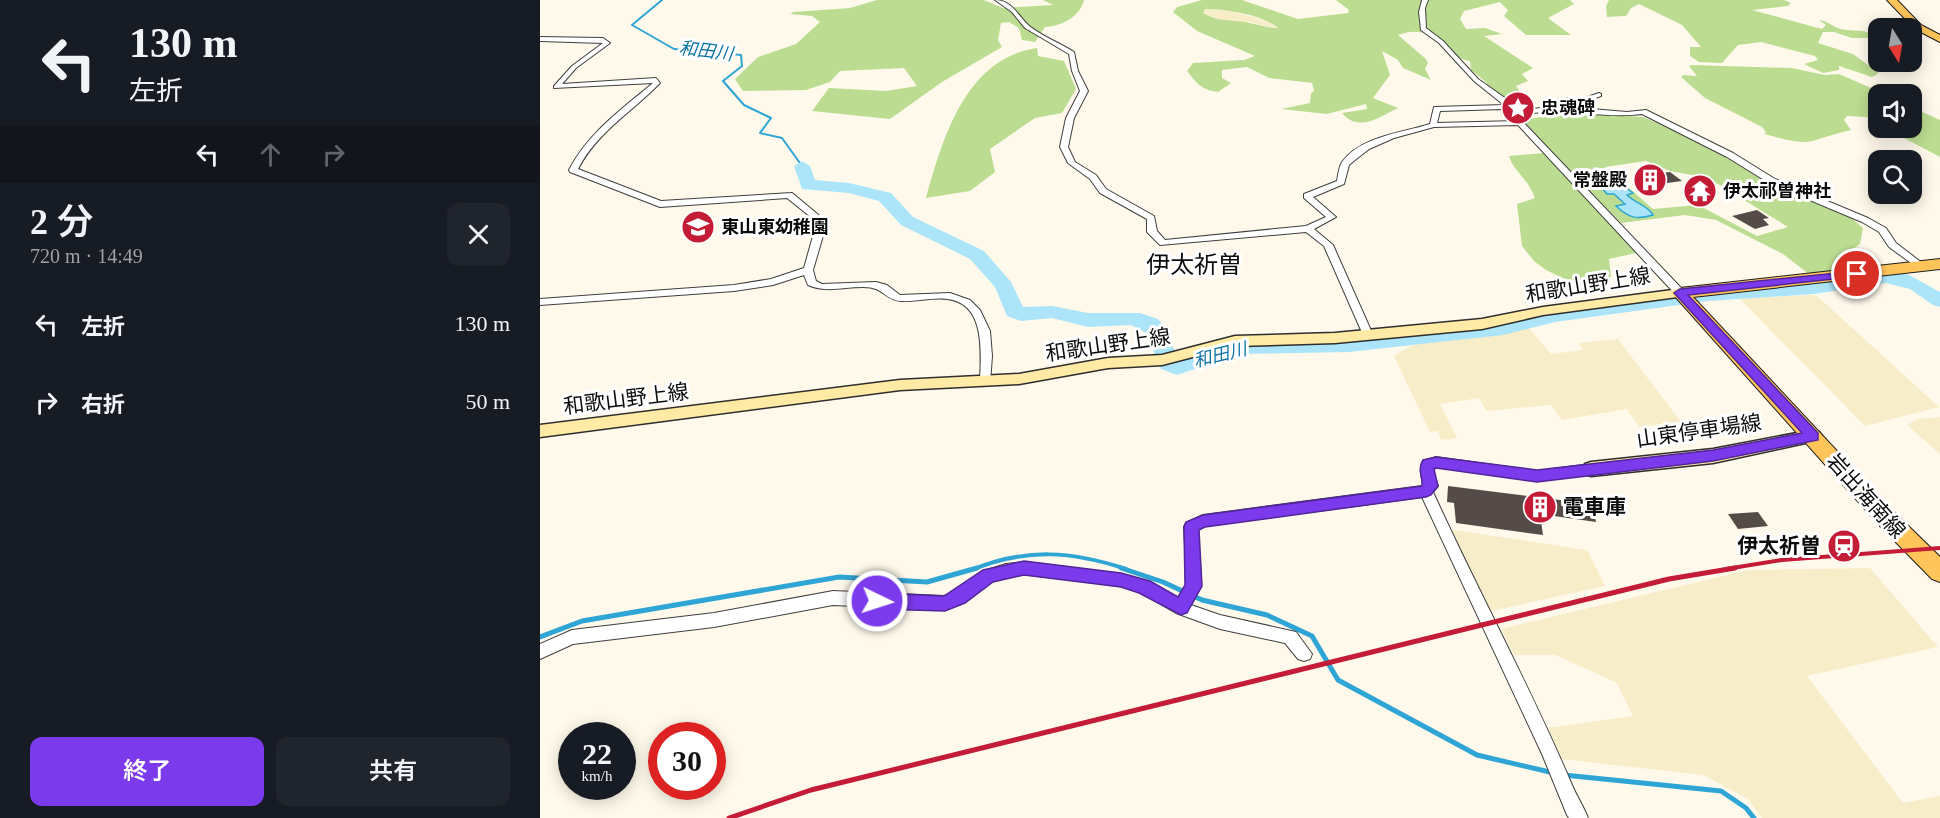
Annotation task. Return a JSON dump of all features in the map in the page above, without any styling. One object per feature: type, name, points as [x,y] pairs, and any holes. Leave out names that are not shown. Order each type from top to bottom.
[{"type":"main road","points":[[1892,0],[1918,27],[1940,39]]},
{"type":"main road","points":[[1684,297],[1940,264]]},
{"type":"main road","name":"和歌山野上線","points":[[540,431],[900,385],[1019,380],[1108,363],[1166,359],[1235,341],[1368,335],[1482,324],[1543,311],[1684,297]]},
{"type":"main road","name":"岩出海南線","points":[[1684,297],[1905,538],[1940,572]]},
{"type":"main road","name":"山東停車場線","points":[[1591,469],[1713,456],[1813,436]]},
{"type":"street","points":[[998,0],[1014,11],[1027,27],[1069,51],[1074,57],[1075,71],[1084,91],[1070,118],[1064,147],[1072,163],[1093,177],[1103,191],[1151,218],[1152,232],[1163,243],[1308,229],[1332,217],[1307,196],[1341,182],[1345,164],[1385,137],[1414,129],[1420,131],[1433,125],[1475,126],[1520,123],[1530,112]]},
{"type":"street","points":[[1425,0],[1421,12],[1424,22],[1423,29],[1441,42],[1476,80],[1509,105],[1437,109],[1433,125]]},
{"type":"street","points":[[540,39],[603,40],[607,43],[574,67],[556,87],[656,81],[657,83],[593,141],[573,170],[660,204],[789,195],[798,206],[816,215],[822,222],[808,270],[812,283],[821,287],[879,285],[896,298],[954,296],[965,302],[976,310],[982,321],[987,350],[986,380]]},
{"type":"street","points":[[1504,107],[1510,114],[1530,112],[1557,101],[1585,100],[1599,95]]},
{"type":"street","points":[[1544,108],[1627,114],[1643,112],[1730,155],[1766,178],[1865,220],[1883,230],[1892,245],[1921,266]]},
{"type":"street","points":[[1520,123],[1684,297]]},
{"type":"street","points":[[1308,229],[1328,245],[1368,335]]},
{"type":"street","points":[[540,302],[734,288],[773,282],[808,270]]},
{"type":"street","points":[[1181,608],[1194,586],[1191,527],[1203,521],[1426,491],[1431,486],[1426,469],[1428,464],[1436,462],[1537,476],[1591,469]]},
{"type":"street","points":[[1426,491],[1579,818]]},
{"type":"street","points":[[540,652],[572,637],[714,620],[833,598],[945,603],[959,597],[989,575],[1024,568],[1121,580],[1144,587],[1181,608],[1220,622],[1290,637],[1304,654]]},
{"type":"shaded area","points":[[1205,9],[1230,11],[1270,21],[1278,29],[1249,22],[1229,23],[1202,12]]},
{"type":"shaded area","points":[[1816,295],[1939,407],[1865,426],[1739,298]]},
{"type":"shaded area","points":[[1527,326],[1551,354],[1583,350],[1579,343],[1618,339],[1681,422],[1639,427],[1627,409],[1562,420],[1551,405],[1486,411],[1479,398],[1440,404],[1457,438],[1441,440],[1438,431],[1430,432],[1394,356],[1418,342],[1505,334]]},
{"type":"shaded area","points":[[1940,417],[1940,454],[1907,425],[1917,419]]},
{"type":"shaded area","points":[[1448,529],[1587,550],[1605,586],[1487,612]]},
{"type":"shaded area","points":[[1870,568],[1938,647],[1807,676],[1903,803],[1940,796],[1940,818],[1762,818],[1748,799],[1703,775],[1561,759],[1547,728],[1633,716],[1617,683],[1556,655],[1514,655],[1501,629],[1748,570]]},
{"type":"green space","points":[[877,0],[984,0],[1003,8],[1053,5],[1043,0],[1084,0],[1074,16],[1058,25],[1045,27],[1035,42],[1022,40],[1019,28],[1009,22],[1001,23],[998,40],[1002,47],[942,82],[890,119],[812,111],[829,88],[886,91],[917,86],[904,68],[840,71],[830,82],[806,90],[743,91],[735,79],[758,57],[796,44],[820,22],[812,16],[790,14],[850,8]]},
{"type":"green space","points":[[1202,0],[1242,0],[1298,19],[1348,13],[1349,10],[1336,0],[1570,0],[1574,4],[1548,18],[1571,35],[1526,35],[1504,16],[1508,10],[1500,2],[1464,11],[1460,19],[1466,29],[1485,28],[1502,34],[1484,36],[1533,68],[1522,74],[1528,81],[1516,86],[1531,107],[1518,109],[1502,102],[1486,90],[1487,83],[1471,70],[1470,61],[1451,53],[1437,41],[1421,32],[1411,32],[1398,35],[1426,59],[1428,63],[1425,69],[1431,80],[1403,68],[1398,60],[1382,51],[1390,75],[1373,98],[1398,108],[1362,123],[1349,119],[1342,113],[1367,109],[1366,104],[1327,114],[1281,109],[1310,103],[1311,93],[1314,91],[1312,83],[1269,78],[1247,67],[1222,70],[1222,78],[1231,83],[1218,92],[1204,88],[1187,71],[1193,63],[1244,60],[1255,56],[1197,31],[1173,12],[1177,7]],"holes":[[[1205,9],[1254,16],[1278,28],[1221,20],[1203,13]]]},
{"type":"green space","points":[[1609,0],[1784,0],[1791,3],[1788,6],[1752,10],[1822,29],[1826,25],[1819,20],[1841,29],[1868,33],[1868,38],[1852,38],[1834,32],[1823,32],[1818,43],[1853,54],[1868,65],[1868,72],[1879,73],[1872,77],[1839,66],[1839,70],[1823,73],[1804,64],[1818,60],[1815,56],[1761,42],[1738,45],[1722,63],[1699,62],[1690,56],[1690,47],[1701,47],[1682,25],[1639,4],[1631,8],[1626,16],[1607,17],[1606,6]]},
{"type":"green space","points":[[1037,48],[1038,56],[1064,61],[1076,89],[1062,113],[1035,118],[990,149],[995,172],[970,191],[926,198],[950,127],[975,84],[992,68],[1012,55]]},
{"type":"green space","points":[[1689,66],[1792,68],[1825,75],[1839,74],[1868,87],[1868,118],[1847,116],[1844,120],[1851,130],[1807,142],[1764,134],[1766,132],[1762,127],[1705,98],[1681,77],[1683,75],[1697,76]]},
{"type":"green space","points":[[1574,112],[1643,117],[1681,133],[1848,215],[1863,228],[1860,244],[1836,261],[1842,270],[1810,275],[1783,254],[1716,220],[1685,215],[1621,223],[1549,150],[1523,120]],"holes":[[[1646,161],[1670,171],[1708,178],[1788,227],[1757,236],[1698,205],[1653,209],[1605,167]]]},
{"type":"green space","points":[[1922,112],[1940,120],[1940,157],[1904,138],[1922,138]]},
{"type":"green space","points":[[1544,153],[1636,253],[1609,259],[1611,277],[1571,282],[1546,270],[1534,261],[1522,246],[1517,204],[1535,198],[1509,156]]},
{"type":"water","points":[[1608,181],[1622,185],[1633,193],[1627,195],[1653,215],[1633,217],[1621,210],[1616,206],[1625,204],[1614,194],[1607,194],[1598,184]]},
{"type":"building","points":[[1670,172],[1682,181],[1645,186],[1633,176]]},
{"type":"building","points":[[1757,210],[1769,218],[1763,219],[1769,225],[1755,229],[1732,216]]},
{"type":"building","points":[[1448,486],[1592,504],[1596,522],[1540,514],[1543,535],[1456,523],[1454,503],[1447,502]]},
{"type":"building","points":[[1758,512],[1768,526],[1738,529],[1728,514]]},
{"type":"waterway","name":"和田川","points":[[662,0],[632,25],[674,49],[741,55],[742,66],[723,81],[744,105],[771,118],[760,133],[782,138],[802,166]]},
{"type":"waterway","name":"和田川","points":[[802,166],[808,185],[849,188],[885,197],[907,221],[977,255],[1004,286],[1014,311],[1021,314],[1052,312],[1088,320],[1133,318],[1150,324],[1156,331],[1169,364],[1177,367],[1238,347],[1349,345],[1503,328],[1555,315],[1708,295],[1814,288],[1886,277],[1902,279],[1917,285],[1940,301]]},
{"type":"waterway","points":[[976,568],[1012,558],[1049,554],[1087,558],[1126,569]]},
{"type":"waterway","points":[[540,637],[582,621],[839,577],[927,582],[976,568]]},
{"type":"waterway","points":[[1121,568],[1163,582],[1202,600],[1267,615],[1312,636],[1338,680],[1477,755],[1554,773]]},
{"type":"waterway","points":[[1564,775],[1721,791],[1746,808],[1754,818]]},
{"type":"railway","points":[[1726,569],[1782,560],[1940,548]]},
{"type":"railway","points":[[729,818],[811,790],[1669,579],[1735,568]]},
{"type":"place","name":"忠魂碑","points":[[1518,108]]},
{"type":"place","name":"常盤殿","points":[[1650,180]]},
{"type":"place","name":"伊太祁曽神社","points":[[1700,191]]},
{"type":"place","name":"東山東幼稚園","points":[[698,227]]},
{"type":"place","name":"電車庫","points":[[1540,507]]},
{"type":"place","name":"伊太祈曽","points":[[1844,546]]},
{"type":"district","name":"伊太祈曽","points":[[1194,265]]},
{"type":"route","points":[[877,601],[945,603],[972,589],[989,575],[1024,568],[1121,580],[1144,587],[1181,608],[1194,586],[1191,527],[1203,521],[1426,491],[1431,486],[1426,469],[1428,464],[1436,462],[1537,476],[1713,456],[1720,452],[1813,436],[1719,332],[1680,293],[1857,274]]}]
